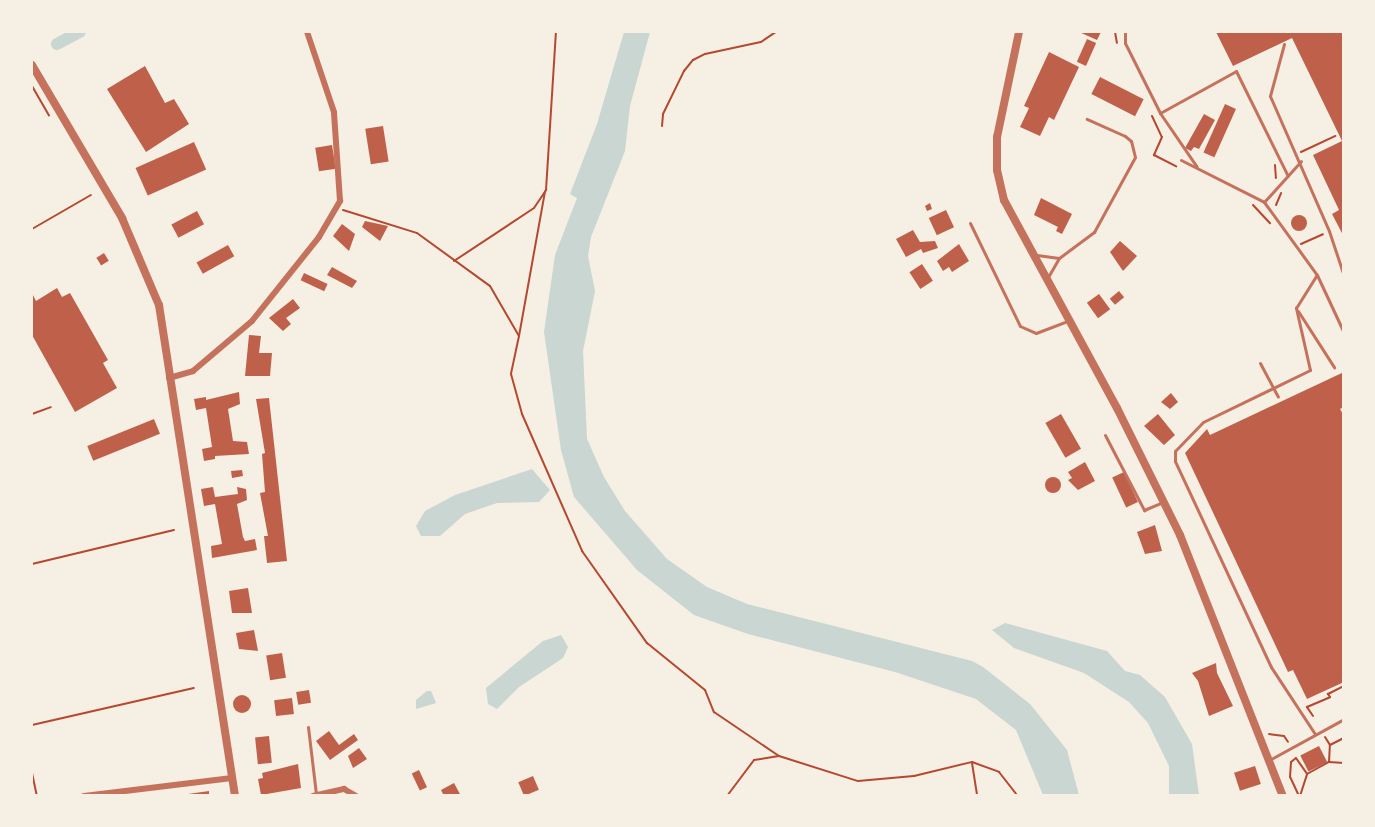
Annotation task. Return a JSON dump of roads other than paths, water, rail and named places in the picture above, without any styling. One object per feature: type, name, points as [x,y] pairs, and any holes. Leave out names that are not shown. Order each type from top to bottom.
[{"type":"street","points":[[169,378],[193,371],[252,321],[319,237],[340,201],[334,112],[307,32]]},
{"type":"street","points":[[1019,32],[997,137],[997,170],[1004,200],[1164,501],[1283,795]]},
{"type":"street","points":[[32,65],[142,258],[159,305],[235,795]]},
{"type":"street","points":[[84,795],[232,778]]},
{"type":"street","points":[[314,794],[344,789],[356,795]]},
{"type":"lane","points":[[1125,32],[1125,44],[1160,113],[1197,167]]},
{"type":"lane","points":[[1284,44],[1270,96],[1301,161],[1344,276]]},
{"type":"lane","points":[[1160,113],[1236,72],[1288,176]]},
{"type":"lane","points":[[1050,287],[1049,273],[1059,258],[1094,232],[1136,157],[1131,141],[1125,136],[1087,119]]},
{"type":"lane","points":[[1181,160],[1264,202],[1317,275],[1344,333]]},
{"type":"lane","points":[[1264,202],[1301,161]]},
{"type":"lane","points":[[970,223],[1020,326],[1036,333],[1068,321]]},
{"type":"lane","points":[[1030,251],[1043,259],[1059,258]]},
{"type":"lane","points":[[1315,734],[1271,667],[1174,461],[1179,445],[1203,422],[1310,370],[1296,308],[1317,275]]},
{"type":"lane","points":[[1296,308],[1334,367]]},
{"type":"lane","points":[[1260,363],[1278,397]]},
{"type":"lane","points":[[1105,435],[1144,510],[1164,501]]},
{"type":"lane","points":[[1270,760],[1344,719]]},
{"type":"lane","points":[[308,727],[314,794]]},
{"type":"waterway","points":[[57,44],[80,32]]}]
